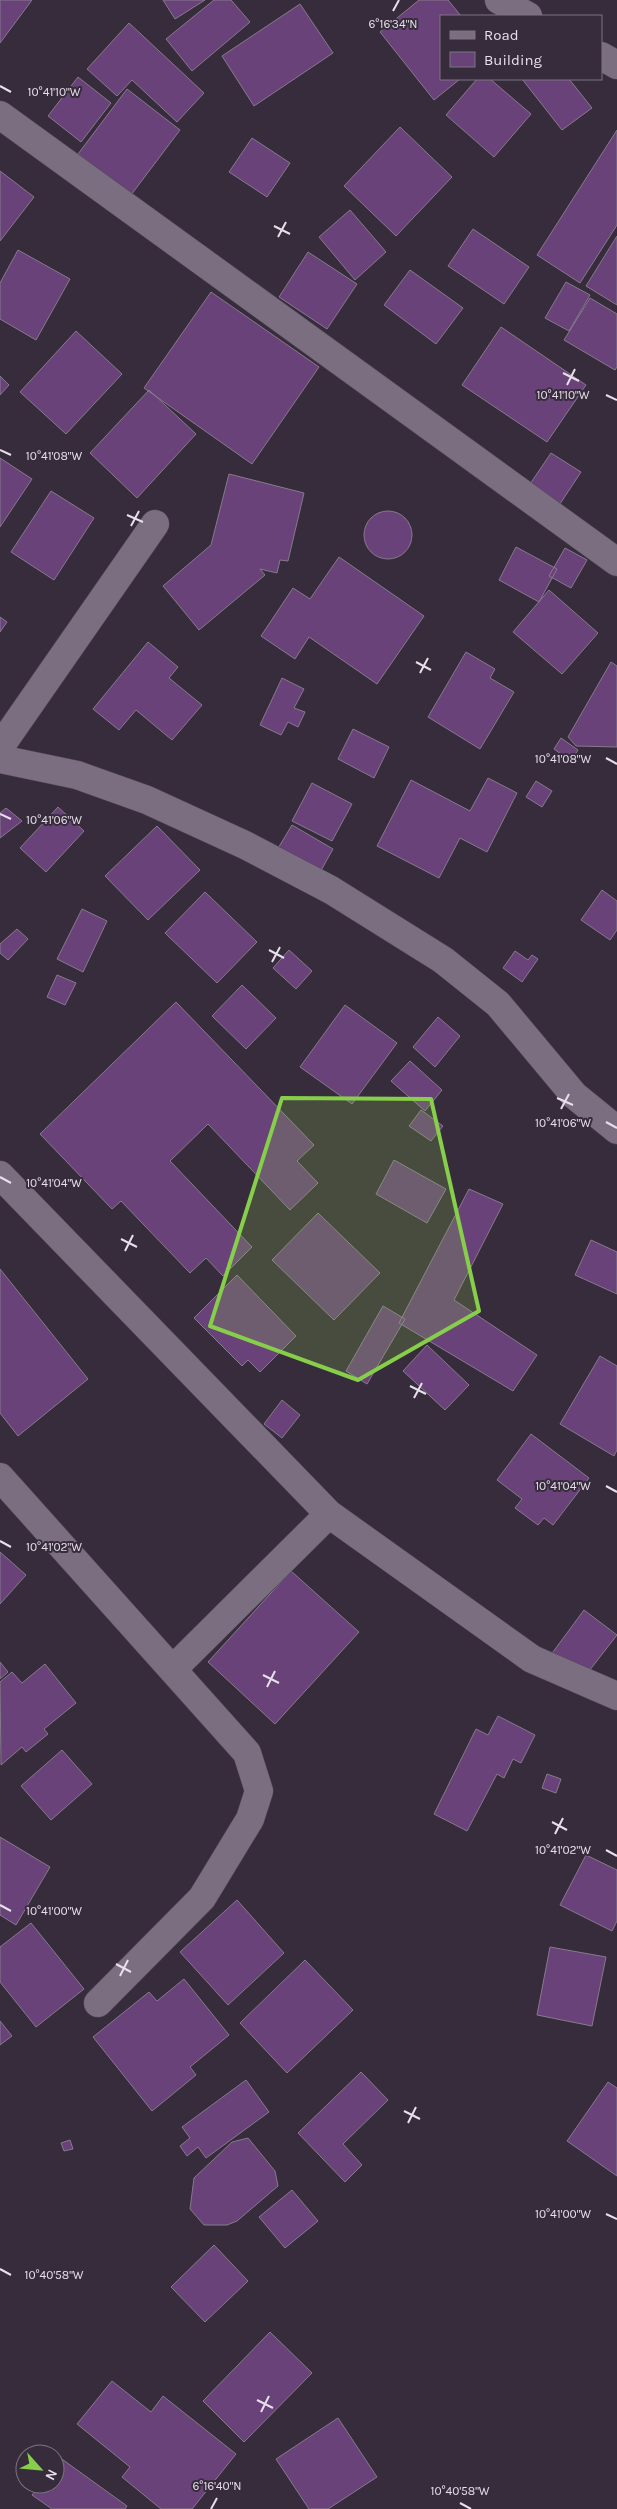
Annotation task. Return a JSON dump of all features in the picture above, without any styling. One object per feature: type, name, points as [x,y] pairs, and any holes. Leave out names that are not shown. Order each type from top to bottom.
[{"type":"street","points":[[499,0],[526,15]]},
{"type":"street","points":[[602,57],[617,65]]},
{"type":"street","points":[[0,115],[617,562]]},
{"type":"street","points":[[0,747],[155,524]]},
{"type":"street","points":[[0,759],[77,775],[147,800],[245,846],[331,890],[443,960],[498,1004],[574,1095],[617,1130]]},
{"type":"street","points":[[0,1175],[329,1514],[532,1658],[617,1696]]},
{"type":"street","points":[[0,1477],[247,1754],[258,1791],[250,1819],[202,1898],[98,2003]]},
{"type":"street","points":[[173,1670],[329,1514]]},
{"type":"highlighted area","points":[[282,1098],[431,1099],[479,1311],[358,1380],[210,1326]]},
{"type":"building","points":[[0,0],[32,0],[0,43]]},
{"type":"building","points":[[163,0],[205,0],[175,19]]},
{"type":"building","points":[[214,0],[231,0],[250,22],[192,71],[166,39]]},
{"type":"building","points":[[419,0],[448,0],[460,15],[440,15],[440,80],[459,80],[434,100],[380,32]]},
{"type":"building","points":[[300,4],[333,53],[254,106],[222,56]]},
{"type":"building","points":[[129,23],[204,93],[177,122],[132,80],[117,96],[87,69]]},
{"type":"building","points":[[78,77],[111,103],[81,142],[48,116]]},
{"type":"building","points":[[476,80],[491,80],[531,114],[494,157],[446,115]]},
{"type":"building","points":[[523,80],[570,80],[592,108],[562,130]]},
{"type":"building","points":[[127,89],[180,130],[131,195],[78,154]]},
{"type":"building","points":[[400,127],[452,177],[396,236],[344,186]]},
{"type":"building","points":[[617,130],[617,225],[580,283],[537,255]]},
{"type":"building","points":[[252,138],[290,163],[267,197],[229,172]]},
{"type":"building","points":[[0,171],[34,197],[0,241]]},
{"type":"building","points":[[350,210],[386,252],[355,280],[319,237]]},
{"type":"building","points":[[473,229],[529,267],[504,304],[448,266]]},
{"type":"building","points":[[617,236],[617,305],[586,286]]},
{"type":"building","points":[[18,250],[70,279],[36,340],[0,319],[0,283]]},
{"type":"building","points":[[308,252],[357,284],[327,329],[279,297]]},
{"type":"building","points":[[410,270],[463,308],[436,344],[384,305]]},
{"type":"building","points":[[566,282],[590,295],[569,331],[545,318]]},
{"type":"building","points":[[211,292],[319,367],[252,464],[144,388]]},
{"type":"building","points":[[590,298],[617,314],[617,367],[615,370],[564,340]]},
{"type":"building","points":[[501,327],[586,385],[547,442],[462,385]]},
{"type":"building","points":[[76,331],[122,374],[66,434],[20,392]]},
{"type":"building","points":[[0,376],[9,385],[0,395]]},
{"type":"building","points":[[149,390],[196,434],[137,498],[90,453]]},
{"type":"building","points":[[551,453],[581,472],[558,507],[528,487]]},
{"type":"building","points":[[0,458],[32,479],[0,527]]},
{"type":"building","points":[[229,474],[304,493],[288,561],[280,560],[277,573],[260,569],[265,575],[199,630],[163,586],[211,545]]},
{"type":"building","points":[[51,491],[94,518],[54,580],[11,552]]},
{"type":"building","points":[[388,511],[397,513],[405,518],[410,526],[412,535],[410,544],[405,552],[397,557],[388,559],[379,557],[371,552],[366,544],[364,535],[366,526],[371,518],[379,513]]},
{"type":"building","points":[[516,547],[557,569],[539,602],[499,580]]},
{"type":"building","points":[[565,548],[587,560],[571,588],[549,576]]},
{"type":"building","points":[[339,557],[424,616],[377,684],[309,637],[295,659],[261,636],[293,588],[310,599]]},
{"type":"building","points":[[549,590],[598,633],[562,674],[513,632]]},
{"type":"building","points":[[0,617],[7,622],[0,632]]},
{"type":"building","points":[[148,642],[178,667],[169,678],[202,705],[172,740],[136,710],[119,730],[93,709]]},
{"type":"building","points":[[466,652],[495,669],[490,678],[514,692],[480,749],[428,717]]},
{"type":"building","points":[[611,662],[617,666],[617,747],[576,746],[568,737]]},
{"type":"building","points":[[282,678],[304,689],[294,708],[305,712],[298,727],[288,722],[281,735],[260,725]]},
{"type":"building","points":[[353,729],[389,747],[374,778],[338,759]]},
{"type":"building","points":[[561,738],[578,750],[571,761],[554,749]]},
{"type":"building","points":[[488,778],[517,793],[487,852],[460,838],[439,878],[377,846],[411,780],[470,811]]},
{"type":"building","points":[[536,781],[552,791],[542,807],[526,797]]},
{"type":"building","points":[[312,783],[352,804],[332,841],[292,821]]},
{"type":"building","points":[[58,807],[84,831],[46,872],[20,848]]},
{"type":"building","points":[[6,808],[22,821],[0,838],[0,813]]},
{"type":"building","points":[[292,825],[333,849],[310,890],[268,865]]},
{"type":"building","points":[[157,826],[200,870],[148,920],[105,876]]},
{"type":"building","points":[[602,890],[617,901],[617,930],[610,940],[581,920]]},
{"type":"building","points":[[205,892],[257,942],[217,983],[165,933]]},
{"type":"building","points":[[82,909],[107,921],[83,972],[57,959]]},
{"type":"building","points":[[17,929],[28,939],[8,960],[0,953],[0,944]]},
{"type":"building","points":[[289,950],[312,971],[296,989],[273,968]]},
{"type":"building","points":[[515,951],[528,960],[532,955],[538,959],[522,982],[503,968]]},
{"type":"building","points":[[57,975],[76,983],[65,1005],[47,997]]},
{"type":"building","points":[[242,985],[276,1018],[246,1049],[212,1016]]},
{"type":"building","points":[[176,1002],[314,1145],[297,1161],[318,1183],[290,1210],[208,1124],[170,1161],[252,1247],[223,1276],[206,1258],[190,1273],[121,1201],[112,1209],[40,1134]]},
{"type":"building","points":[[345,1005],[397,1043],[352,1104],[300,1067]]},
{"type":"building","points":[[438,1017],[460,1036],[435,1067],[413,1047]]},
{"type":"building","points":[[410,1061],[442,1090],[425,1111],[391,1081]]},
{"type":"building","points":[[421,1110],[443,1126],[431,1141],[409,1126]]},
{"type":"building","points":[[394,1160],[446,1189],[427,1223],[376,1194]]},
{"type":"building","points":[[469,1189],[503,1204],[454,1300],[537,1355],[513,1391],[399,1323]]},
{"type":"building","points":[[318,1213],[380,1273],[334,1320],[272,1260]]},
{"type":"building","points":[[591,1240],[617,1252],[617,1294],[575,1275]]},
{"type":"building","points":[[0,1269],[88,1379],[18,1436],[0,1413]]},
{"type":"building","points":[[237,1275],[296,1336],[260,1372],[248,1360],[242,1366],[194,1318]]},
{"type":"building","points":[[383,1306],[405,1319],[367,1384],[346,1371]]},
{"type":"building","points":[[427,1345],[469,1385],[445,1410],[403,1371]]},
{"type":"building","points":[[600,1356],[617,1366],[617,1450],[614,1456],[560,1424]]},
{"type":"building","points":[[282,1400],[300,1415],[282,1438],[264,1424]]},
{"type":"building","points":[[531,1434],[589,1478],[553,1525],[544,1518],[538,1525],[515,1508],[522,1499],[497,1480]]},
{"type":"building","points":[[0,1552],[26,1575],[0,1604]]},
{"type":"building","points":[[291,1571],[359,1632],[275,1724],[208,1662]]},
{"type":"building","points":[[584,1610],[617,1635],[582,1680],[550,1656]]},
{"type":"building","points":[[0,1662],[8,1672],[0,1679]]},
{"type":"building","points":[[45,1664],[76,1703],[44,1729],[48,1734],[26,1752],[22,1747],[1,1765],[0,1682],[12,1672],[22,1683]]},
{"type":"building","points":[[498,1716],[535,1735],[521,1763],[513,1759],[504,1778],[497,1774],[467,1831],[434,1814],[476,1729],[488,1735]]},
{"type":"building","points":[[62,1750],[92,1784],[51,1820],[21,1786]]},
{"type":"building","points":[[547,1774],[561,1779],[556,1793],[542,1788]]},
{"type":"building","points":[[0,1837],[50,1867],[16,1925],[0,1915]]},
{"type":"building","points":[[586,1855],[617,1870],[617,1921],[612,1931],[560,1905]]},
{"type":"building","points":[[237,1900],[284,1953],[228,2005],[180,1952]]},
{"type":"building","points":[[31,1923],[84,1989],[36,2027],[0,1982],[0,1947]]},
{"type":"building","points":[[550,1947],[606,1957],[592,2026],[537,2015]]},
{"type":"building","points":[[305,1960],[353,2010],[287,2073],[240,2023]]},
{"type":"building","points":[[184,1979],[229,2035],[190,2067],[196,2075],[152,2111],[93,2037],[149,1992],[157,2001]]},
{"type":"building","points":[[0,2021],[12,2036],[0,2045]]},
{"type":"building","points":[[361,2072],[388,2100],[343,2144],[362,2165],[345,2182],[298,2133]]},
{"type":"building","points":[[246,2080],[269,2112],[206,2158],[198,2147],[187,2156],[180,2146],[190,2138],[182,2127]]},
{"type":"building","points":[[608,2082],[617,2088],[617,2176],[567,2141]]},
{"type":"building","points":[[248,2138],[275,2171],[278,2186],[237,2221],[227,2225],[204,2225],[190,2209],[194,2178],[232,2142]]},
{"type":"building","points":[[70,2140],[73,2149],[64,2151],[61,2143]]},
{"type":"building","points":[[292,2190],[318,2221],[285,2248],[259,2217]]},
{"type":"building","points":[[214,2245],[248,2281],[205,2322],[171,2287]]},
{"type":"building","points":[[270,2332],[312,2373],[244,2442],[203,2401]]},
{"type":"building","points":[[112,2381],[151,2412],[163,2396],[236,2454],[192,2509],[161,2509],[122,2477],[130,2467],[77,2424]]},
{"type":"building","points":[[338,2418],[377,2477],[328,2509],[309,2509],[276,2459]]},
{"type":"building","points":[[65,2461],[127,2506],[125,2509],[52,2509],[32,2495],[65,2494]]}]
